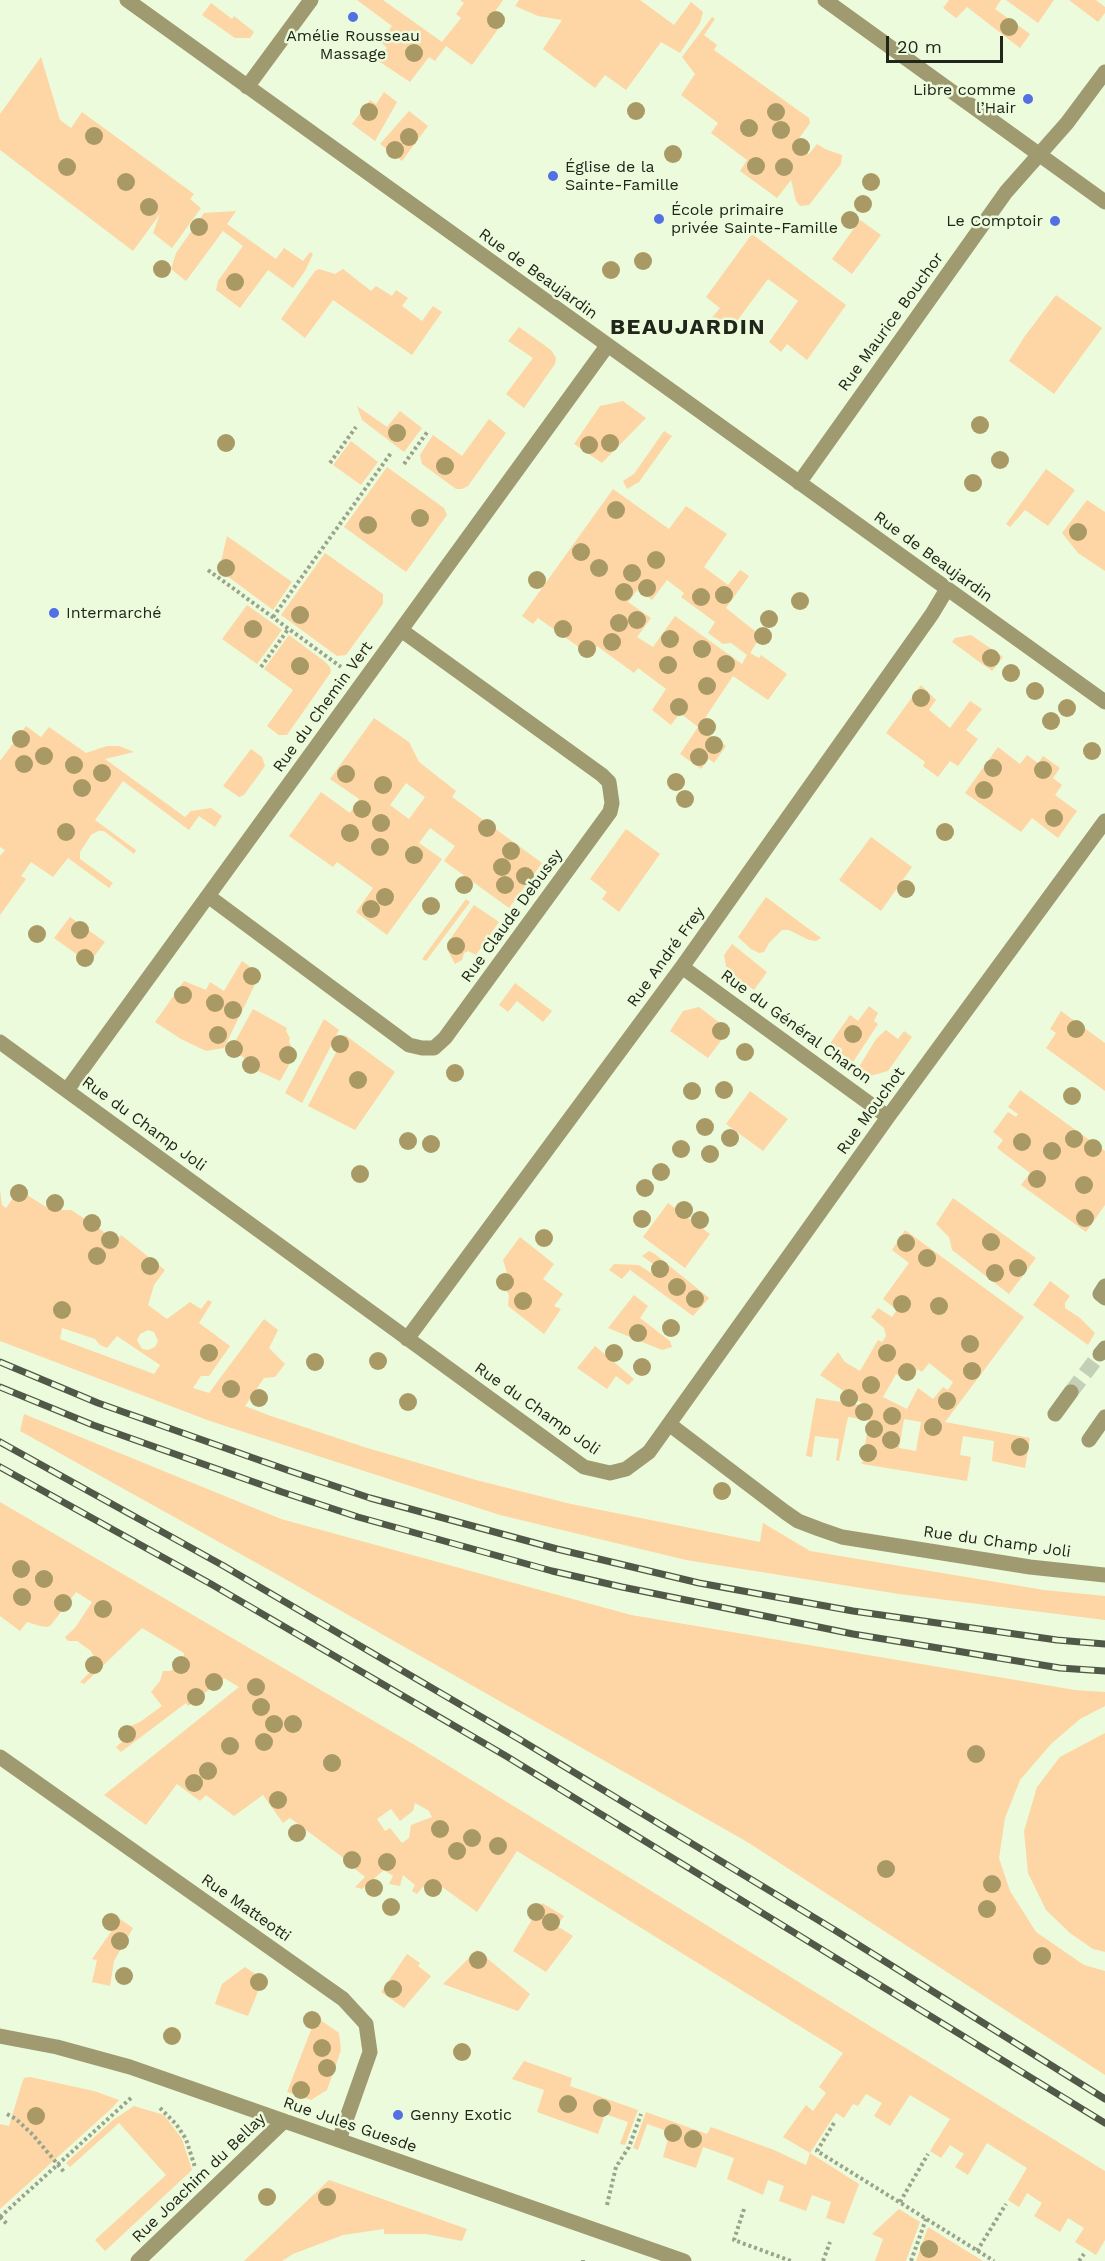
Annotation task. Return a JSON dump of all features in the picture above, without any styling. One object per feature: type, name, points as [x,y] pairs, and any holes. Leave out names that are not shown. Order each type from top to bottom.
[{"type":"street","name":"Rue de Beaujardin","points":[[127,0],[1105,702]]},
{"type":"street","points":[[247,87],[311,0]]},
{"type":"street","points":[[825,0],[1105,202]]},
{"type":"street","name":"Rue Maurice Bouchor","points":[[799,483],[1006,192],[1067,123],[1105,72]]},
{"type":"street","name":"Rue du Chemin Vert","points":[[67,1090],[607,346]]},
{"type":"street","name":"Rue André Frey","points":[[407,1339],[682,967],[932,614],[947,589]]},
{"type":"street","name":"Rue Claude Debussy","points":[[208,896],[409,1045],[434,1048],[445,1038],[610,812],[612,803],[609,782],[595,769],[401,630]]},
{"type":"street","name":"Rue Mouchot","points":[[669,1424],[888,1117],[1105,821]]},
{"type":"street","name":"Rue du Général Charon","points":[[682,967],[888,1117]]},
{"type":"street","name":"Rue du Champ Joli","points":[[0,1042],[584,1467],[610,1473],[626,1469],[649,1452],[669,1424],[798,1521],[842,1537],[1030,1567],[1105,1575]]},
{"type":"street","points":[[1105,1286],[1100,1294],[1105,1298]]},
{"type":"street","points":[[1055,1414],[1071,1392]]},
{"type":"street","points":[[1089,1440],[1105,1418]]},
{"type":"street","name":"Rue Matteotti","points":[[0,1757],[343,1999],[366,2024],[370,2052],[339,2140]]},
{"type":"street","name":"Rue Jules Guesde","points":[[0,2036],[57,2047],[130,2067],[684,2261]]},
{"type":"street","name":"Rue Joachim du Bellay","points":[[138,2261],[284,2121]]},
{"type":"path","points":[[330,463],[356,427]]},
{"type":"path","points":[[404,464],[428,431]]},
{"type":"path","points":[[273,617],[391,453]]},
{"type":"path","points":[[208,570],[343,668]]},
{"type":"path","points":[[261,667],[289,628]]},
{"type":"path","points":[[8,2225],[0,2217],[132,2097]]},
{"type":"path","points":[[159,2107],[176,2124],[186,2139],[195,2163],[195,2174]]},
{"type":"path","points":[[6,2114],[16,2119],[33,2135],[65,2173]]},
{"type":"path","points":[[605,2210],[616,2166],[629,2147],[641,2114]]},
{"type":"path","points":[[834,2123],[817,2151],[994,2261]]},
{"type":"path","points":[[900,2202],[928,2154]]},
{"type":"path","points":[[977,2251],[1006,2204]]},
{"type":"path","points":[[744,2209],[734,2240],[776,2258],[791,2261]]},
{"type":"path","points":[[911,2261],[926,2219]]},
{"type":"path","points":[[823,2261],[830,2242]]},
{"type":"path","points":[[1079,2261],[1084,2254]]},
{"type":"shaded area","points":[[357,0],[383,0],[442,42],[461,18],[456,14],[464,3],[460,0],[503,0],[494,13],[504,21],[472,65],[446,46],[435,61],[429,57],[410,82],[377,60],[387,48],[381,42],[392,26]]},
{"type":"shaded area","points":[[519,0],[640,0],[674,25],[691,2],[703,12],[700,23],[680,53],[661,42],[626,90],[605,75],[595,88],[543,49],[562,20],[538,16],[515,6]]},
{"type":"shaded area","points":[[949,0],[1001,0],[995,9],[1030,34],[1020,48],[967,7],[956,18],[943,8]]},
{"type":"shaded area","points":[[1006,0],[1054,0],[1038,23]]},
{"type":"shaded area","points":[[1069,0],[1096,0],[1105,7],[1105,13],[1098,22]]},
{"type":"shaded area","points":[[211,3],[232,19],[234,16],[254,32],[250,38],[235,38],[202,15]]},
{"type":"shaded area","points":[[712,17],[715,19],[704,35],[717,45],[714,50],[809,118],[810,123],[795,144],[809,154],[817,144],[842,155],[841,164],[809,205],[800,206],[796,201],[791,180],[777,198],[740,171],[747,160],[711,133],[718,123],[681,95],[695,74],[682,57]]},
{"type":"shaded area","points":[[41,57],[60,120],[71,128],[82,112],[194,194],[190,199],[201,208],[172,248],[153,233],[160,214],[133,251],[0,150],[0,114]]},
{"type":"shaded area","points":[[384,92],[397,102],[375,141],[352,124],[370,100],[376,104]]},
{"type":"shaded area","points":[[409,111],[428,126],[402,161],[380,144]]},
{"type":"shaded area","points":[[236,211],[227,224],[276,259],[284,248],[303,261],[310,252],[313,254],[293,288],[268,270],[240,308],[216,290],[218,281],[243,246],[223,231],[186,281],[171,269],[176,253],[204,213]]},
{"type":"shaded area","points":[[860,220],[881,235],[852,274],[832,259]]},
{"type":"shaded area","points":[[752,234],[846,305],[807,360],[787,344],[781,352],[769,342],[798,301],[768,279],[734,325],[728,320],[721,319],[716,322],[711,319],[720,308],[706,297]]},
{"type":"shaded area","points":[[319,269],[335,274],[343,269],[371,291],[376,286],[392,296],[396,290],[408,298],[402,306],[422,321],[433,306],[442,312],[412,355],[333,300],[305,338],[281,319],[315,271]]},
{"type":"shaded area","points":[[1056,295],[1102,328],[1054,394],[1009,361]]},
{"type":"shaded area","points":[[519,327],[551,350],[556,358],[555,364],[524,408],[506,394],[533,358],[508,341]]},
{"type":"shaded area","points":[[623,401],[646,418],[602,463],[574,444],[600,406]]},
{"type":"shaded area","points":[[357,406],[387,427],[400,411],[422,428],[404,452],[362,420]]},
{"type":"shaded area","points":[[489,419],[506,433],[468,486],[456,489],[422,464],[420,455],[433,435],[462,456]]},
{"type":"shaded area","points":[[664,431],[672,436],[639,482],[627,489],[623,481],[634,474]]},
{"type":"shaded area","points":[[351,441],[378,462],[361,485],[333,465]]},
{"type":"shaded area","points":[[387,467],[444,508],[447,515],[406,572],[344,527]]},
{"type":"shaded area","points":[[1046,469],[1075,490],[1048,526],[1025,510],[1010,527],[1006,524]]},
{"type":"shaded area","points":[[613,489],[669,529],[686,506],[727,534],[704,567],[728,585],[740,570],[749,576],[726,608],[761,636],[750,653],[759,658],[761,655],[787,674],[768,700],[733,676],[699,727],[726,746],[714,763],[709,759],[701,769],[680,754],[698,727],[680,713],[671,725],[652,710],[666,689],[638,668],[634,673],[597,646],[590,655],[538,618],[533,624],[522,616]],"holes":[[[667,580],[684,593],[681,597],[715,622],[708,633],[723,644],[731,643],[747,655],[742,664],[675,616],[653,647],[637,637],[651,618],[628,602],[638,589],[652,600]]]},
{"type":"shaded area","points":[[1087,500],[1105,512],[1105,571],[1078,553],[1062,533]]},
{"type":"shaded area","points":[[227,536],[292,582],[273,610],[219,570]]},
{"type":"shaded area","points":[[325,553],[383,594],[383,604],[346,655],[337,656],[281,615]]},
{"type":"shaded area","points":[[247,605],[282,630],[257,664],[222,639]]},
{"type":"shaded area","points":[[289,635],[324,661],[330,667],[331,672],[287,735],[279,735],[267,726],[293,690],[264,669]]},
{"type":"shaded area","points":[[971,635],[1003,657],[992,671],[952,642],[955,638]]},
{"type":"shaded area","points":[[921,685],[936,700],[929,710],[950,728],[970,701],[982,709],[966,730],[978,739],[958,766],[950,761],[938,777],[923,766],[925,762],[886,733]]},
{"type":"shaded area","points":[[374,718],[409,742],[419,762],[456,791],[452,797],[542,863],[509,908],[444,861],[455,846],[430,828],[419,843],[442,859],[387,935],[356,912],[373,888],[337,862],[333,867],[289,836],[321,792],[350,813],[359,799],[330,779]],"holes":[[[406,783],[425,797],[409,819],[390,805]]]},
{"type":"shaded area","points":[[26,726],[41,737],[49,727],[86,753],[107,746],[119,746],[134,752],[105,759],[185,817],[191,811],[211,808],[222,816],[215,827],[199,816],[189,830],[123,781],[95,820],[136,850],[134,854],[104,831],[91,835],[80,852],[80,859],[113,883],[109,888],[68,858],[53,877],[31,862],[21,876],[26,879],[0,915],[0,856],[5,850],[0,847],[0,761]]},
{"type":"shaded area","points":[[998,747],[1020,764],[1027,755],[1038,763],[1043,756],[1060,768],[1053,778],[1062,785],[1055,795],[1077,811],[1058,838],[1032,818],[1021,832],[965,793]]},
{"type":"shaded area","points":[[251,749],[262,757],[265,766],[244,795],[239,797],[223,786]]},
{"type":"shaded area","points":[[626,829],[660,854],[619,912],[602,899],[607,892],[590,879]]},
{"type":"shaded area","points":[[871,837],[912,867],[881,911],[839,880]]},
{"type":"shaded area","points":[[766,897],[821,938],[816,941],[809,940],[789,930],[782,930],[769,943],[764,952],[759,953],[751,949],[738,937]]},
{"type":"shaded area","points":[[466,899],[470,902],[426,961],[422,959]]},
{"type":"shaded area","points":[[474,905],[499,922],[476,955],[468,951],[464,953],[462,960],[455,964],[447,949],[448,942]]},
{"type":"shaded area","points":[[70,917],[105,942],[89,963],[54,938]]},
{"type":"shaded area","points":[[732,944],[767,972],[754,990],[727,971],[724,955]]},
{"type":"shaded area","points":[[242,961],[260,974],[224,1048],[206,1051],[181,1039],[155,1022],[184,981],[206,990],[210,982],[224,991]]},
{"type":"shaded area","points":[[515,983],[552,1011],[543,1022],[517,1001],[508,1012],[499,1005]]},
{"type":"shaded area","points":[[869,1006],[878,1013],[874,1021],[878,1024],[853,1062],[829,1045],[850,1015],[858,1021]]},
{"type":"shaded area","points":[[699,1007],[729,1030],[708,1058],[670,1031],[683,1011]]},
{"type":"shaded area","points":[[253,1009],[287,1028],[289,1042],[295,1054],[280,1081],[245,1065],[247,1060],[231,1049]]},
{"type":"shaded area","points":[[1061,1011],[1105,1043],[1105,1091],[1046,1048],[1056,1033],[1050,1029]]},
{"type":"shaded area","points":[[324,1019],[339,1030],[302,1103],[285,1093]]},
{"type":"shaded area","points":[[886,1030],[898,1039],[904,1031],[912,1037],[888,1071],[870,1076],[859,1067],[876,1039]]},
{"type":"shaded area","points":[[345,1035],[395,1072],[355,1130],[308,1106]]},
{"type":"shaded area","points":[[1020,1090],[1105,1151],[1105,1205],[1086,1232],[1021,1185],[1030,1173],[997,1148],[1003,1140],[993,1132],[1008,1112],[1016,1117],[1018,1114],[1008,1107]]},
{"type":"shaded area","points":[[750,1091],[788,1119],[763,1151],[726,1124]]},
{"type":"shaded area","points":[[0,1190],[2,1205],[6,1208],[19,1190],[51,1210],[71,1210],[116,1242],[121,1235],[165,1270],[154,1285],[148,1305],[167,1319],[190,1302],[201,1309],[208,1300],[212,1302],[199,1323],[230,1346],[209,1376],[201,1376],[193,1388],[209,1393],[264,1319],[278,1330],[269,1348],[285,1364],[275,1377],[264,1378],[245,1406],[268,1415],[364,1447],[476,1480],[571,1504],[760,1542],[763,1523],[810,1551],[1044,1590],[1105,1596],[1105,1620],[899,1594],[686,1560],[500,1515],[210,1421],[0,1341]],"holes":[[[62,1328],[95,1339],[107,1348],[117,1336],[160,1365],[154,1374],[60,1339]],[[148,1330],[154,1332],[158,1341],[155,1347],[148,1350],[142,1349],[137,1340],[140,1334]]]},
{"type":"shaded area","points":[[953,1198],[1036,1258],[1009,1294],[952,1250],[949,1237],[936,1224]]},
{"type":"shaded area","points":[[668,1203],[710,1234],[685,1268],[643,1237]]},
{"type":"shaded area","points":[[905,1230],[1024,1317],[945,1422],[1030,1438],[1025,1468],[992,1461],[994,1441],[963,1436],[960,1455],[971,1457],[967,1481],[862,1464],[869,1420],[848,1417],[839,1461],[836,1460],[839,1439],[815,1436],[812,1457],[806,1456],[816,1398],[866,1406],[820,1375],[838,1352],[845,1362],[860,1371],[878,1340],[882,1342],[886,1336],[884,1328],[871,1317],[878,1308],[892,1317],[897,1310],[883,1299],[909,1263],[892,1250]],"holes":[[[929,1363],[953,1382],[948,1390],[943,1387],[933,1399],[918,1388],[907,1409],[883,1397],[896,1374],[909,1381],[918,1369],[922,1372]],[[904,1419],[921,1422],[916,1451],[899,1448]]]},
{"type":"shaded area","points":[[520,1237],[554,1264],[543,1279],[563,1294],[554,1306],[561,1309],[544,1334],[508,1306],[509,1295],[498,1283],[507,1273],[503,1260]]},
{"type":"shaded area","points":[[649,1251],[709,1298],[693,1316],[630,1270],[622,1279],[609,1270],[614,1264],[639,1265],[651,1273],[656,1266],[642,1256]]},
{"type":"shaded area","points":[[1050,1281],[1070,1296],[1065,1303],[1065,1308],[1080,1318],[1095,1333],[1088,1345],[1033,1305]]},
{"type":"shaded area","points":[[634,1295],[648,1306],[640,1318],[670,1341],[672,1347],[662,1350],[608,1328]]},
{"type":"shaded area","points":[[595,1346],[634,1379],[628,1385],[616,1376],[607,1389],[577,1368]]},
{"type":"shaded area","points":[[24,1414],[281,1519],[631,1615],[1075,1690],[1105,1692],[1105,1706],[1080,1719],[1051,1744],[1020,1780],[1005,1818],[999,1858],[1010,1891],[1036,1932],[1084,1965],[1105,1971],[1105,2075],[749,1843],[20,1431]]},
{"type":"shaded area","points":[[0,1502],[413,1744],[1105,2171],[1105,2240],[1096,2255],[1075,2242],[1084,2228],[1068,2218],[1060,2232],[1034,2216],[1042,2203],[1027,2193],[1019,2207],[1008,2200],[1027,2168],[987,2143],[968,2175],[955,2167],[964,2154],[950,2145],[941,2158],[930,2151],[950,2119],[910,2095],[890,2126],[874,2116],[882,2103],[866,2094],[858,2106],[853,2104],[844,2118],[836,2113],[810,2153],[783,2137],[806,2105],[813,2111],[826,2093],[819,2087],[843,2053],[517,1851],[477,1912],[438,1884],[429,1889],[423,1887],[417,1894],[412,1891],[415,1885],[403,1875],[400,1886],[389,1884],[393,1876],[384,1870],[362,1889],[355,1887],[365,1877],[290,1818],[283,1823],[263,1795],[234,1816],[206,1795],[200,1801],[177,1784],[146,1825],[104,1795],[239,1687],[224,1678],[188,1706],[186,1703],[121,1752],[116,1747],[123,1741],[118,1736],[126,1728],[140,1722],[162,1706],[151,1692],[160,1681],[163,1671],[170,1671],[183,1662],[184,1653],[142,1628],[84,1684],[80,1682],[97,1665],[96,1661],[91,1651],[77,1641],[68,1641],[65,1637],[75,1628],[92,1602],[76,1592],[51,1625],[47,1627],[27,1622],[20,1631],[0,1616]],"holes":[[[415,1803],[429,1811],[432,1817],[411,1825],[409,1838],[402,1843],[390,1828],[385,1831],[377,1819],[391,1809],[400,1821],[413,1811]]]},
{"type":"shaded area","points":[[1105,1733],[1105,1952],[1093,1949],[1070,1933],[1046,1910],[1028,1873],[1024,1831],[1037,1787],[1060,1757]]},
{"type":"shaded area","points":[[542,1903],[564,1916],[557,1926],[573,1936],[546,1972],[513,1951]]},
{"type":"shaded area","points":[[120,1919],[133,1928],[114,1961],[110,1986],[92,1982],[97,1960],[92,1959]]},
{"type":"shaded area","points":[[477,1950],[530,1994],[518,2011],[443,1984]]},
{"type":"shaded area","points":[[407,1954],[420,1963],[418,1966],[431,1976],[404,2008],[381,1992]]},
{"type":"shaded area","points":[[245,1967],[263,1979],[248,2016],[215,2004],[222,1984]]},
{"type":"shaded area","points":[[316,2017],[339,2033],[341,2050],[327,2090],[311,2100],[287,2092]]},
{"type":"shaded area","points":[[524,2061],[572,2078],[570,2086],[638,2110],[625,2145],[620,2144],[628,2122],[605,2114],[598,2134],[537,2112],[544,2090],[512,2079]]},
{"type":"shaded area","points":[[30,2077],[94,2091],[119,2100],[0,2209],[0,2124],[9,2126],[24,2078]]},
{"type":"shaded area","points":[[134,2106],[164,2115],[182,2139],[192,2170],[105,2251],[95,2240],[166,2175],[119,2123],[70,2167],[66,2163],[113,2120]]},
{"type":"shaded area","points":[[646,2112],[707,2134],[711,2127],[774,2150],[806,2165],[810,2153],[859,2184],[844,2224],[826,2218],[831,2202],[812,2195],[806,2211],[779,2201],[784,2186],[768,2180],[763,2195],[727,2179],[734,2158],[703,2147],[696,2168],[663,2157],[670,2132],[647,2124],[638,2150],[633,2148]]},
{"type":"shaded area","points":[[329,2180],[467,2229],[462,2241],[426,2234],[384,2234],[384,2229],[343,2235],[293,2254],[282,2261],[244,2261]]},
{"type":"shaded area","points":[[899,2209],[920,2222],[906,2261],[875,2261],[883,2239],[872,2234]]},
{"type":"shaded area","points":[[928,2227],[983,2261],[916,2261]]},
{"type":"tunnel","points":[[1071,1392],[1100,1354]]},
{"type":"railway","points":[[0,1362],[98,1403],[370,1498],[557,1549],[699,1583],[853,1611],[1057,1640],[1105,1644]]},
{"type":"railway","points":[[0,1387],[93,1425],[282,1492],[358,1517],[552,1571],[853,1634],[1060,1668],[1105,1671]]},
{"type":"railway","points":[[0,1442],[222,1565],[519,1739],[833,1929],[1105,2099]]},
{"type":"railway","points":[[0,1467],[211,1584],[506,1756],[1105,2123]]},
{"type":"place","name":"Amélie Rousseau Massage","points":[[353,17]]},
{"type":"place","name":"Libre comme l’Hair","points":[[1028,99]]},
{"type":"place","name":"Église de la Sainte-Famille","points":[[553,176]]},
{"type":"place","name":"École primaire privée Sainte-Famille","points":[[659,219]]},
{"type":"place","name":"Le Comptoir","points":[[1055,221]]},
{"type":"place","name":"Intermarché","points":[[54,613]]},
{"type":"place","name":"Genny Exotic","points":[[398,2115]]},
{"type":"district","name":"BEAUJARDIN","points":[[688,328]]}]
